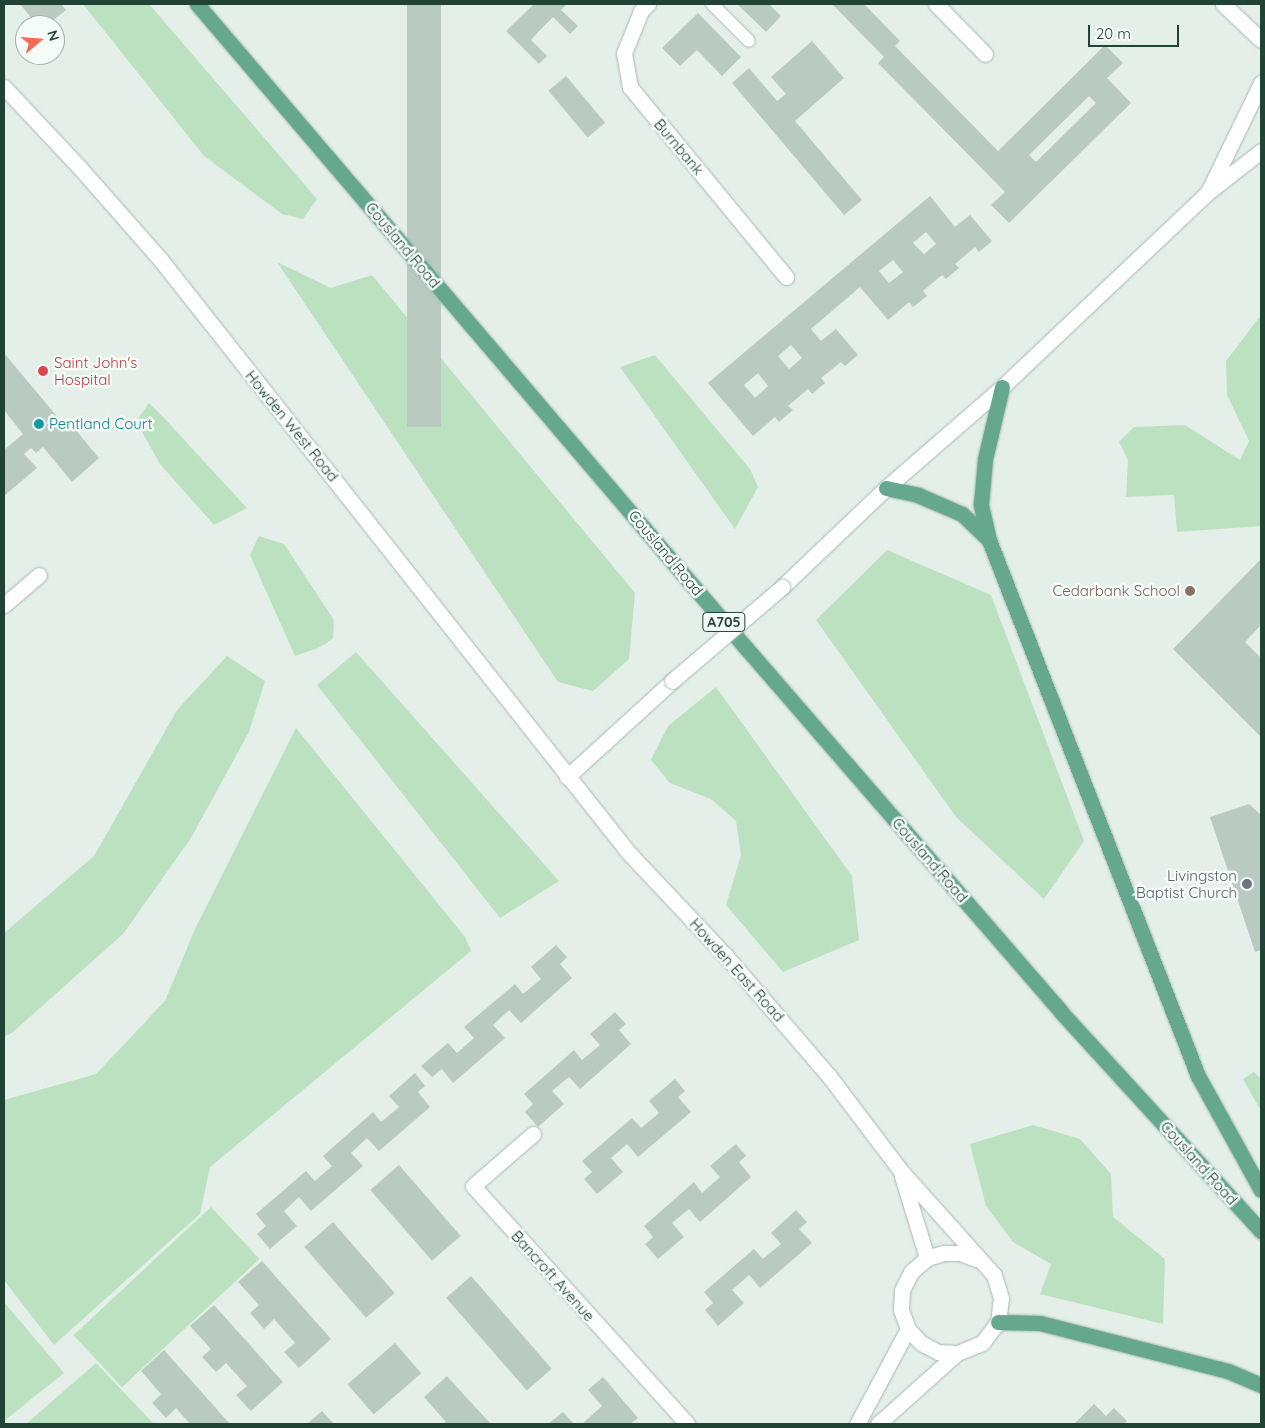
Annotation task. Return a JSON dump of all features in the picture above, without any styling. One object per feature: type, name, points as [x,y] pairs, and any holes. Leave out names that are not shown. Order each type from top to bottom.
[{"type":"main road","name":"Cousland Road","points":[[197,4],[746,649],[1061,1012],[1261,1231]]},
{"type":"main road","points":[[1002,387],[985,459],[981,504],[989,540],[1198,1076],[1261,1190]]},
{"type":"main road","points":[[886,488],[918,495],[962,514],[989,540]]},
{"type":"main road","points":[[998,1322],[1040,1323],[1228,1371],[1261,1385]]},
{"type":"street","name":"Burnbank","points":[[648,4],[641,12],[624,53],[630,87],[786,277]]},
{"type":"street","points":[[936,4],[985,54]]},
{"type":"street","points":[[1222,4],[1261,40]]},
{"type":"street","points":[[1207,193],[1261,83]]},
{"type":"street","name":"Howden West Road","points":[[4,86],[80,168],[160,259],[385,542],[567,777]]},
{"type":"street","points":[[567,777],[672,681],[782,587],[886,488],[1002,387],[1207,193],[1261,152]]},
{"type":"street","points":[[4,605],[39,575]]},
{"type":"street","name":"Howden East Road","points":[[567,777],[628,852],[726,956],[829,1076],[900,1170],[976,1259],[994,1275],[1002,1298],[998,1322],[982,1343],[957,1353],[878,1424]]},
{"type":"street","name":"Bancroft Avenue","points":[[533,1134],[473,1186],[687,1424]]},
{"type":"street","name":"Howden East Road","points":[[900,1170],[926,1258],[943,1253],[960,1253],[976,1259]]},
{"type":"street","points":[[926,1258],[911,1272],[902,1290],[901,1310],[908,1329],[921,1343],[938,1352],[957,1353]]},
{"type":"street","points":[[857,1424],[908,1329]]},
{"type":"lane","points":[[712,4],[749,41]]},
{"type":"green space","points":[[83,4],[149,4],[317,199],[303,219],[282,214],[204,156]]},
{"type":"green space","points":[[277,262],[331,288],[372,275],[635,593],[629,659],[593,691],[558,682]]},
{"type":"green space","points":[[1261,315],[1261,526],[1177,532],[1174,495],[1126,497],[1128,460],[1119,442],[1134,427],[1185,425],[1240,460],[1249,441],[1227,395],[1226,361]]},
{"type":"green space","points":[[655,355],[750,469],[758,487],[735,529],[620,367]]},
{"type":"green space","points":[[149,403],[247,508],[214,525],[160,464],[136,421]]},
{"type":"green space","points":[[259,536],[284,544],[334,620],[333,639],[318,648],[295,656],[250,555]]},
{"type":"green space","points":[[887,550],[991,595],[1084,841],[1044,899],[956,817],[816,620]]},
{"type":"green space","points":[[356,652],[559,881],[500,918],[317,685]]},
{"type":"green space","points":[[227,656],[265,681],[249,732],[191,838],[123,934],[13,1032],[4,1037],[4,933],[94,856],[177,710]]},
{"type":"green space","points":[[716,687],[852,876],[859,940],[783,972],[726,905],[741,855],[736,821],[711,799],[670,783],[651,760],[668,726]]},
{"type":"green space","points":[[296,728],[465,937],[471,951],[210,1167],[200,1214],[54,1345],[4,1280],[4,1100],[96,1074],[165,1001],[195,929]]},
{"type":"green space","points":[[1254,1072],[1261,1079],[1261,1111],[1243,1079]]},
{"type":"green space","points":[[1033,1125],[1080,1139],[1111,1174],[1113,1217],[1165,1259],[1163,1324],[1040,1294],[1051,1264],[1013,1242],[986,1206],[970,1144]]},
{"type":"green space","points":[[211,1207],[259,1259],[122,1387],[74,1335]]},
{"type":"green space","points":[[4,1302],[64,1373],[4,1421]]},
{"type":"green space","points":[[96,1363],[154,1424],[26,1424]]},
{"type":"building","points":[[20,4],[61,4],[66,10],[60,15],[29,15]]},
{"type":"building","points":[[407,4],[441,4],[441,427],[407,427]]},
{"type":"building","points":[[534,4],[567,4],[561,10],[578,26],[570,34],[553,17],[531,40],[547,56],[539,64],[506,31]]},
{"type":"building","points":[[737,4],[769,4],[781,16],[766,32]]},
{"type":"building","points":[[832,4],[864,4],[900,41],[895,46],[998,151],[1105,45],[1123,63],[1107,78],[1131,103],[1009,223],[991,205],[1005,192],[878,63],[884,57]],"holes":[[[1089,96],[1096,103],[1036,162],[1029,155]]]},
{"type":"building","points":[[698,13],[741,57],[722,76],[697,50],[680,66],[662,48]]},
{"type":"building","points":[[812,41],[844,78],[795,121],[862,200],[844,215],[732,83],[749,68],[777,101],[786,94],[771,77]]},
{"type":"building","points":[[566,76],[605,123],[588,138],[548,91]]},
{"type":"building","points":[[930,196],[955,227],[970,215],[992,241],[979,252],[975,247],[955,264],[959,268],[946,279],[942,275],[923,291],[927,296],[913,307],[909,302],[888,320],[860,287],[811,329],[821,341],[836,329],[858,355],[845,366],[841,362],[821,378],[825,383],[812,394],[808,389],[788,406],[793,410],[779,422],[775,417],[753,436],[708,383]],"holes":[[[926,232],[936,244],[924,254],[913,243]],[[893,260],[903,272],[889,283],[879,271]],[[791,345],[802,358],[789,369],[778,356]],[[758,373],[768,386],[755,398],[744,385]]]},
{"type":"building","name":"Pentland Court","points":[[4,353],[65,426],[69,422],[99,458],[72,482],[43,447],[36,453],[31,448],[24,454],[37,468],[4,496],[4,450],[23,434],[4,410]]},
{"type":"building","points":[[1261,559],[1261,625],[1245,642],[1261,658],[1261,737],[1173,649]]},
{"type":"building","name":"Livingston Baptist Church","points":[[1249,804],[1261,815],[1261,950],[1255,952],[1210,817]]},
{"type":"building","points":[[556,945],[567,957],[560,964],[572,978],[521,1023],[509,1010],[493,1025],[505,1038],[453,1083],[442,1069],[432,1077],[421,1066],[448,1043],[457,1053],[474,1038],[464,1027],[515,984],[523,994],[541,979],[531,967]]},
{"type":"building","points":[[615,1012],[626,1024],[619,1030],[631,1044],[580,1089],[569,1077],[552,1091],[564,1104],[538,1127],[525,1112],[533,1104],[524,1094],[574,1050],[582,1060],[600,1045],[590,1034]]},
{"type":"building","points":[[415,1073],[425,1086],[418,1092],[430,1107],[379,1151],[367,1138],[351,1153],[363,1166],[311,1211],[299,1197],[284,1211],[297,1226],[270,1249],[257,1234],[266,1226],[256,1214],[306,1171],[315,1181],[332,1166],[323,1156],[373,1112],[381,1122],[399,1107],[389,1096]]},
{"type":"building","points":[[675,1079],[685,1091],[678,1097],[691,1112],[638,1157],[627,1144],[611,1158],[623,1172],[597,1194],[584,1179],[592,1172],[582,1161],[632,1118],[641,1128],[659,1113],[649,1101]]},
{"type":"building","points":[[736,1144],[746,1156],[739,1162],[751,1177],[700,1222],[689,1209],[672,1223],[684,1237],[658,1259],[645,1244],[653,1237],[644,1226],[694,1182],[702,1193],[720,1177],[710,1166]]},
{"type":"building","points":[[399,1165],[461,1236],[432,1261],[370,1190]]},
{"type":"building","points":[[796,1210],[807,1222],[799,1229],[812,1243],[760,1288],[749,1275],[732,1290],[744,1303],[718,1326],[705,1310],[713,1303],[704,1292],[754,1249],[763,1259],[781,1244],[771,1233]]},
{"type":"building","points":[[333,1222],[395,1293],[366,1318],[304,1247]]},
{"type":"building","points":[[262,1261],[331,1339],[299,1368],[284,1352],[295,1343],[274,1319],[264,1329],[250,1313],[259,1305],[238,1282]]},
{"type":"building","points":[[471,1276],[552,1369],[527,1390],[446,1298]]},
{"type":"building","points":[[214,1305],[283,1382],[251,1411],[236,1395],[247,1386],[226,1363],[216,1372],[202,1357],[211,1349],[190,1326]]},
{"type":"building","points":[[395,1343],[421,1373],[374,1415],[347,1384]]},
{"type":"building","points":[[164,1350],[230,1424],[190,1424],[176,1408],[166,1418],[152,1403],[161,1394],[141,1371]]},
{"type":"building","points":[[447,1376],[491,1424],[443,1424],[446,1422],[424,1397]]},
{"type":"building","points":[[603,1377],[638,1418],[630,1424],[582,1424],[602,1406],[588,1390]]},
{"type":"building","points":[[1094,1404],[1106,1416],[1114,1408],[1127,1421],[1124,1424],[1074,1424]]},
{"type":"building","points":[[322,1411],[334,1424],[307,1424]]},
{"type":"building","points":[[563,1412],[574,1424],[548,1424]]},
{"type":"place","name":"Saint John's Hospital","points":[[43,371]]},
{"type":"place","name":"Pentland Court","points":[[39,424]]},
{"type":"place","name":"Cedarbank School","points":[[1190,591]]},
{"type":"place","name":"Livingston Baptist Church","points":[[1247,884]]}]
